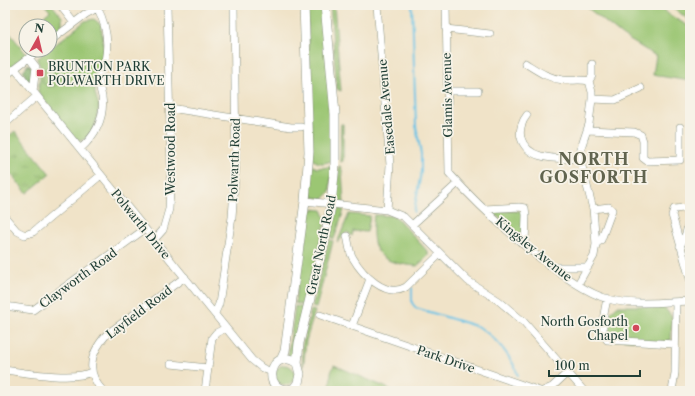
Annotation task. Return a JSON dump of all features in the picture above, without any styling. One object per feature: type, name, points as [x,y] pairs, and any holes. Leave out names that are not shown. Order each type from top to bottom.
[{"type":"main road","name":"Great North Road","points":[[304,5],[308,152],[305,201],[285,350],[281,360],[276,363],[272,372],[272,380],[278,389],[284,390],[293,390],[299,379],[300,369],[297,363],[299,343],[331,205],[335,164],[335,114],[325,5]]},
{"type":"main road","points":[[281,360],[289,359],[297,363]]},
{"type":"street","points":[[60,5],[74,23]]},
{"type":"street","name":"Westwood Road","points":[[154,240],[163,230],[169,209],[171,168],[167,5]]},
{"type":"street","name":"Polwarth Road","points":[[215,313],[219,304],[232,217],[236,164],[234,5]]},
{"type":"street","name":"Easedale Avenue","points":[[377,5],[390,165],[387,210]]},
{"type":"street","name":"Glamis Avenue","points":[[446,5],[448,164],[449,173],[458,183]]},
{"type":"street","points":[[58,35],[100,6],[106,36],[105,58],[99,78],[102,110],[93,137],[80,149]]},
{"type":"street","points":[[446,28],[490,34]]},
{"type":"street","points":[[5,76],[29,58],[36,68],[35,93],[5,124]]},
{"type":"street","points":[[525,63],[537,72],[547,76],[564,80],[589,81]]},
{"type":"street","points":[[578,284],[594,256],[596,244],[593,209],[580,166],[580,159],[592,99],[589,81],[592,76],[592,64]]},
{"type":"street","name":"Polwarth Drive","points":[[15,69],[252,360],[262,368],[272,372]]},
{"type":"street","points":[[592,99],[615,100],[641,88]]},
{"type":"street","points":[[447,91],[478,91]]},
{"type":"street","points":[[170,108],[291,127],[301,127]]},
{"type":"street","points":[[527,115],[522,125],[520,134],[523,144],[528,151],[544,156],[580,159]]},
{"type":"street","points":[[587,130],[634,132],[641,135],[643,141],[644,158],[647,160],[680,160],[680,127]]},
{"type":"street","points":[[5,217],[16,231],[25,235],[33,232],[102,175]]},
{"type":"street","points":[[412,225],[458,183]]},
{"type":"street","name":"Kingsley Avenue","points":[[458,183],[524,244],[553,267],[578,284],[607,298],[627,302],[690,301]]},
{"type":"street","points":[[305,201],[387,210],[399,213],[468,281],[512,311],[539,338],[567,373],[584,391]]},
{"type":"street","points":[[593,209],[609,207],[612,210],[600,240],[596,244]]},
{"type":"street","points":[[680,246],[687,234],[688,214],[687,210],[680,207],[674,209],[672,215],[680,246],[690,279]]},
{"type":"street","points":[[485,209],[525,208],[524,244]]},
{"type":"street","name":"Clayworth Road","points":[[5,306],[33,310],[145,229]]},
{"type":"street","points":[[347,236],[352,256],[360,270],[384,288],[393,290],[400,290],[440,254]]},
{"type":"street","points":[[553,267],[588,267]]},
{"type":"street","name":"Layfield Road","points":[[91,372],[94,354],[99,343],[106,334],[185,277]]},
{"type":"street","points":[[352,326],[370,279]]},
{"type":"street","points":[[607,298],[603,335],[607,340],[674,344]]},
{"type":"street","points":[[672,391],[675,373],[674,344],[676,302]]},
{"type":"street","name":"Park Drive","points":[[320,315],[540,391]]},
{"type":"street","points":[[205,391],[213,335],[226,328]]},
{"type":"street","points":[[171,364],[208,368]]},
{"type":"street","points":[[5,370],[58,376],[78,376],[91,372],[97,384],[103,391]]},
{"type":"street","points":[[543,391],[552,387],[567,373]]},
{"type":"green space","points":[[45,5],[52,5],[62,17],[62,29],[58,32],[58,18],[41,18],[50,11]]},
{"type":"green space","points":[[307,5],[323,5],[331,102],[331,161],[323,163],[319,163],[312,159]]},
{"type":"green space","points":[[330,5],[334,5],[341,91],[337,89]]},
{"type":"green space","points":[[584,5],[660,5],[668,14],[690,27],[690,81],[653,75],[656,56],[623,36]]},
{"type":"green space","points":[[670,5],[690,5],[690,21]]},
{"type":"green space","points":[[94,19],[101,25],[104,50],[101,64],[95,75],[95,93],[99,106],[95,125],[89,137],[80,141],[74,138],[38,92],[41,68],[37,59],[58,58],[58,42],[85,21]]},
{"type":"green space","points":[[5,27],[18,44],[18,58],[23,58],[5,72]]},
{"type":"green space","points":[[28,64],[33,67],[33,80],[27,81],[23,71]]},
{"type":"green space","points":[[45,68],[56,72],[60,77],[58,83],[54,86],[49,87],[42,82]]},
{"type":"green space","points":[[341,124],[343,124],[343,161],[340,162]]},
{"type":"green space","points":[[15,131],[50,174],[27,193],[5,167],[5,139]]},
{"type":"green space","points":[[311,165],[317,168],[331,167],[330,192],[323,199],[313,197],[310,192]]},
{"type":"green space","points":[[339,166],[342,170],[344,204],[336,199]]},
{"type":"green space","points":[[313,209],[322,210],[326,219],[305,306],[295,303],[307,215]]},
{"type":"green space","points":[[339,209],[344,210],[334,239],[330,237],[334,214]]},
{"type":"green space","points":[[499,211],[520,211],[523,213],[523,232],[518,235],[495,214]]},
{"type":"green space","points":[[349,214],[370,216],[367,232],[353,231],[352,236],[347,232],[337,243]]},
{"type":"green space","points":[[374,215],[395,216],[428,252],[428,256],[417,266],[404,265],[386,259],[380,254],[373,239]]},
{"type":"green space","points":[[329,240],[333,241],[316,308],[312,307]]},
{"type":"green space","points":[[295,306],[304,308],[295,357],[288,356]]},
{"type":"green space","points":[[617,306],[663,306],[672,317],[671,340],[664,342],[616,339],[609,331],[608,325],[609,314]]},
{"type":"green space","points":[[311,310],[315,311],[306,341],[303,370],[302,346]]},
{"type":"green space","points":[[285,365],[292,368],[295,375],[292,382],[285,385],[278,382],[275,375],[278,368]]},
{"type":"green space","points":[[334,365],[394,391],[330,391],[331,373]]},
{"type":"waterway","points":[[412,5],[416,126],[421,154],[421,172],[414,212]]},
{"type":"waterway","points":[[412,288],[412,303],[416,308],[479,327],[492,337],[508,355],[516,369],[518,376]]},
{"type":"place","name":"BRUNTON PARK POLWARTH DRIVE","points":[[40,73]]},
{"type":"place","name":"North Gosforth Chapel","points":[[636,328]]},
{"type":"district","name":"NORTH GOSFORTH","points":[[594,168]]}]
